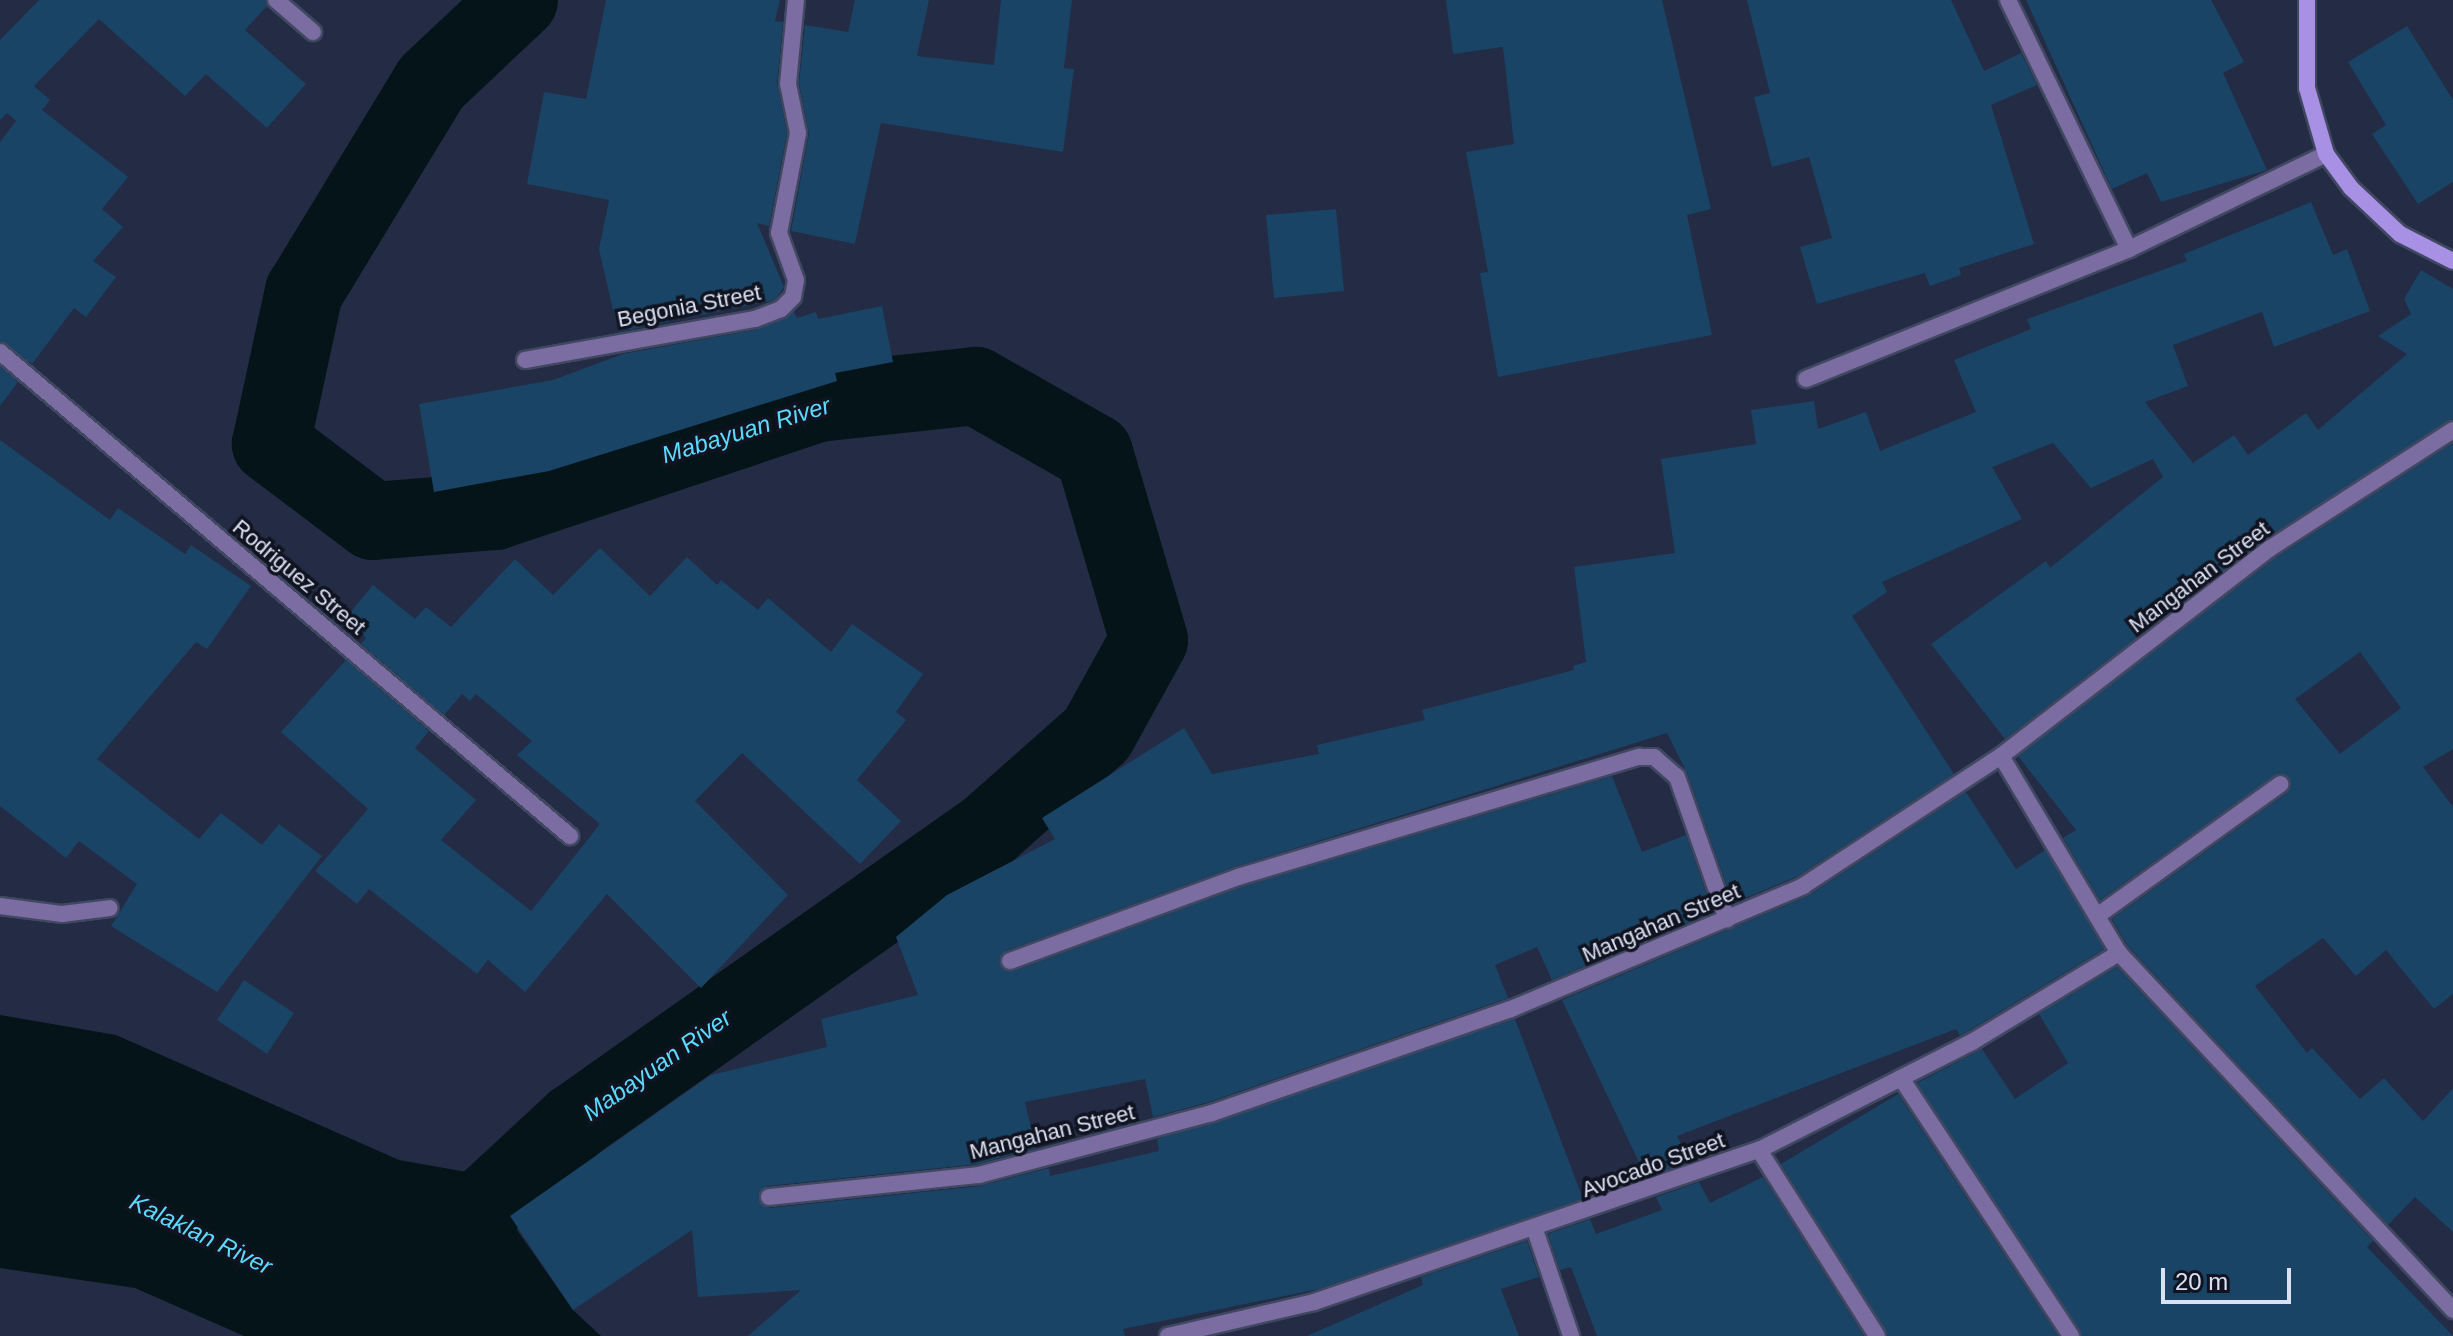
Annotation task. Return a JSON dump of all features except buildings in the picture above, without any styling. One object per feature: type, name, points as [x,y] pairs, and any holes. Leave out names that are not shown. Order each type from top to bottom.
[{"type":"main road","points":[[2307,0],[2307,88],[2326,154],[2351,188],[2400,234],[2453,261]]},
{"type":"street","points":[[276,0],[313,32]]},
{"type":"street","name":"Begonia Street","points":[[525,360],[755,319],[793,297],[796,280],[779,233],[798,133],[788,84],[796,0]]},
{"type":"street","points":[[2008,0],[2129,249]]},
{"type":"street","points":[[1806,379],[2129,249],[2326,154]]},
{"type":"street","name":"Rodriguez Street","points":[[0,352],[570,836]]},
{"type":"street","name":"Mangahan Street","points":[[769,1197],[979,1175],[1212,1113],[1511,1009],[1803,886],[2001,756],[2269,549],[2453,430]]},
{"type":"street","points":[[2001,756],[2119,953],[2453,1310]]},
{"type":"street","points":[[1010,961],[1238,877],[1639,757],[1654,757],[1677,777],[1727,919]]},
{"type":"street","points":[[2097,916],[2281,784]]},
{"type":"street","points":[[0,906],[62,914],[110,908]]},
{"type":"street","name":"Avocado Street","points":[[1168,1336],[1314,1302],[1535,1230],[1759,1150],[1972,1042],[2119,953]]},
{"type":"street","points":[[1901,1078],[2071,1336]]},
{"type":"street","points":[[1759,1150],[1877,1336]]},
{"type":"street","points":[[1535,1230],[1571,1336]]},
{"type":"water","name":"Kalaklan River","points":[[0,1015],[116,1035],[399,1160],[478,1174],[573,1310],[601,1336],[244,1336],[135,1288],[0,1268]]},
{"type":"waterway","name":"Mabayuan River","points":[[415,1270],[575,1122],[990,829],[1097,734],[1149,640],[1094,453],[976,386],[818,403],[495,511],[373,521],[271,444],[304,292],[431,83],[519,0]]}]
